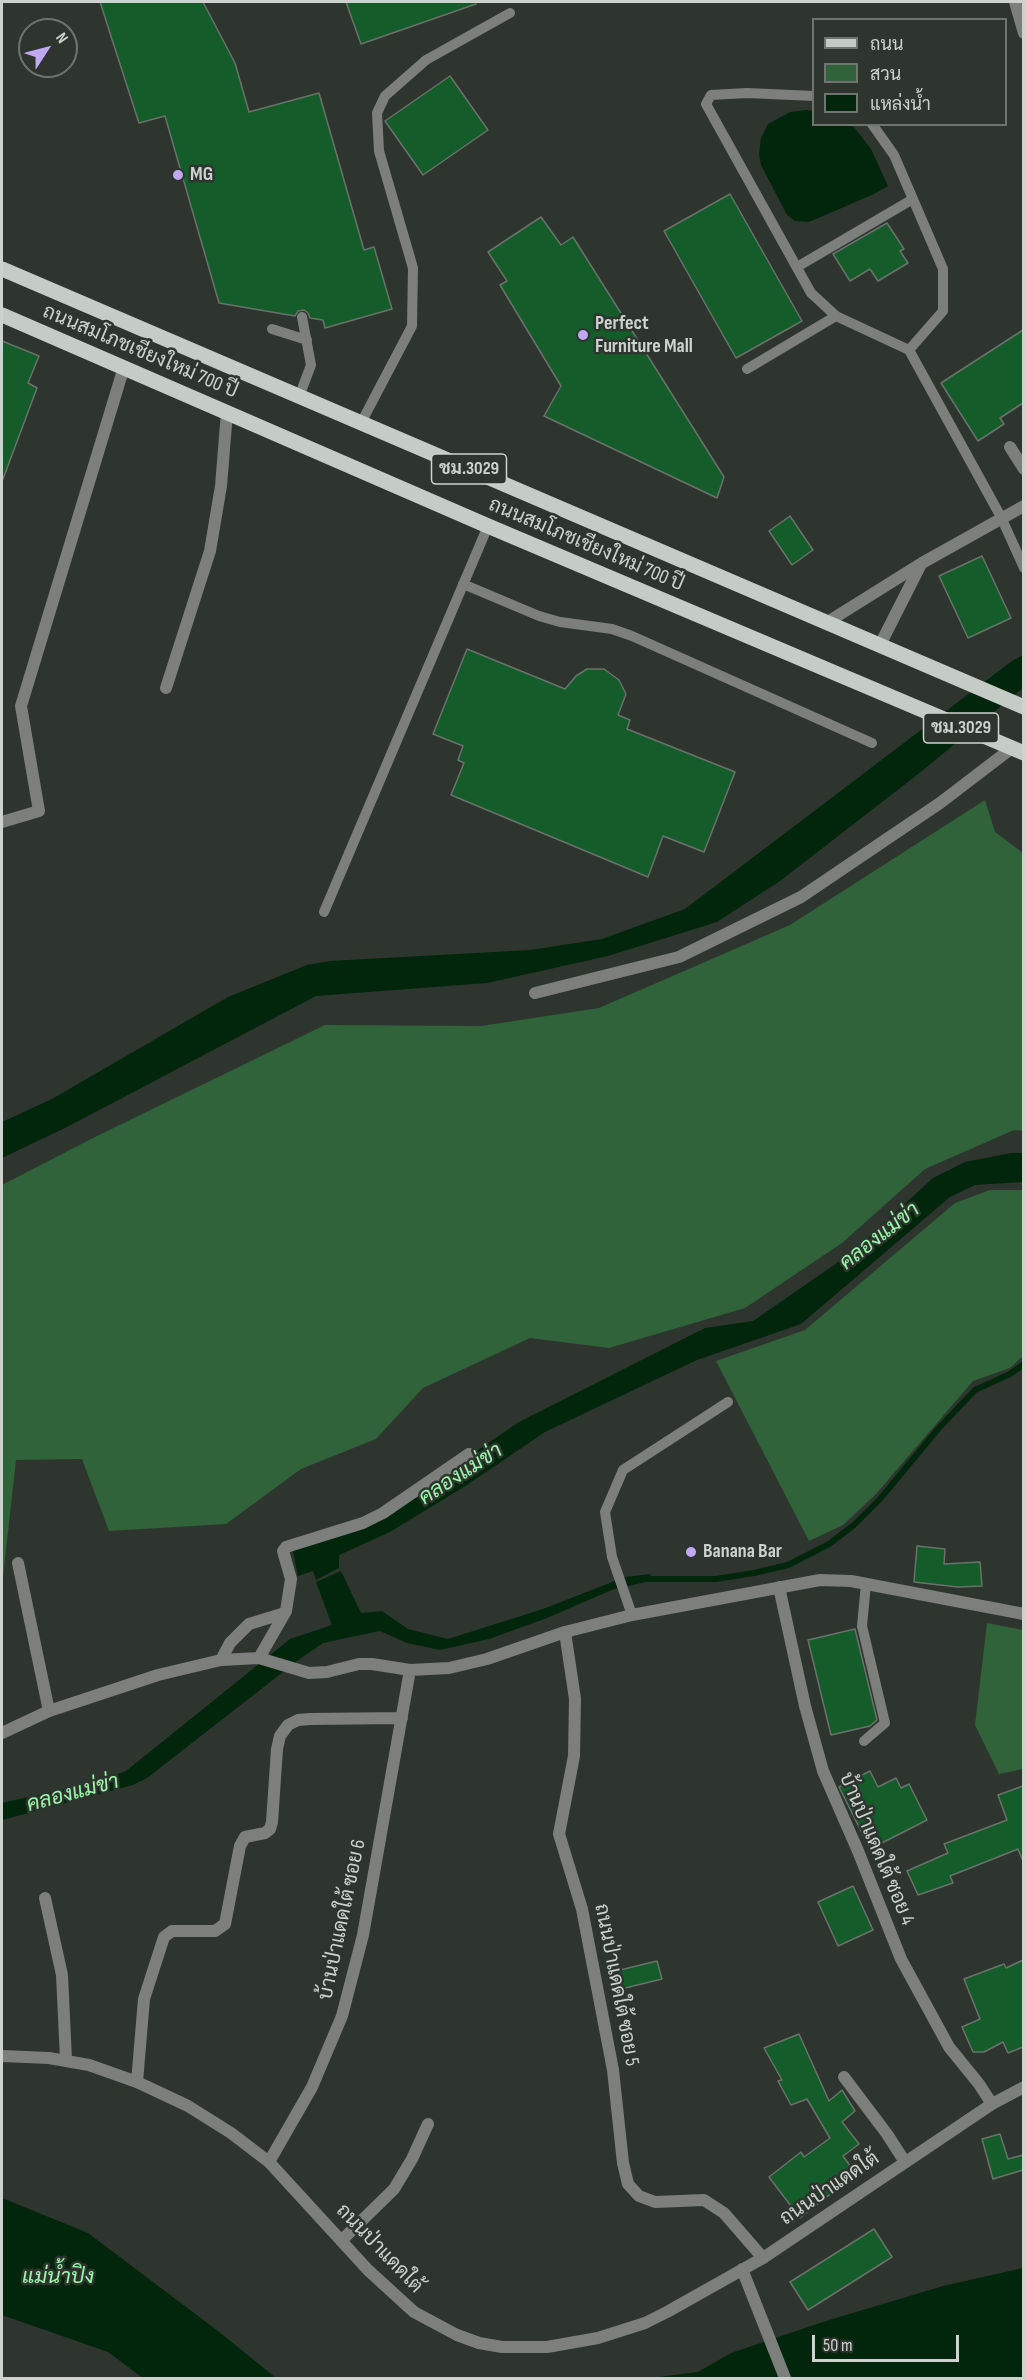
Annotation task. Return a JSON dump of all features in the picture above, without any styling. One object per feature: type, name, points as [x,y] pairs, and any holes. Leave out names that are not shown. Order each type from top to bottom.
[{"type":"main road","name":"ถนนสมโภชเชียงใหม่ 700 ปี","points":[[2,269],[1023,707]]},
{"type":"main road","name":"ถนนสมโภชเชียงใหม่ 700 ปี","points":[[2,315],[488,526],[1018,751]]},
{"type":"street","points":[[1015,2],[1023,33]]},
{"type":"street","points":[[2,822],[39,811],[21,706],[124,367]]},
{"type":"street","points":[[166,688],[210,550],[221,486],[227,412]]},
{"type":"street","points":[[1010,447],[1023,469]]},
{"type":"street","points":[[826,623],[922,563],[1023,506]]},
{"type":"street","points":[[880,645],[922,563]]},
{"type":"street","points":[[535,993],[679,957],[801,897],[1018,751]]},
{"type":"street","points":[[261,1659],[285,1613],[291,1579],[283,1551],[286,1547],[363,1523],[383,1514],[469,1454]]},
{"type":"street","points":[[18,1563],[49,1710]]},
{"type":"street","points":[[2,1733],[49,1710],[158,1675],[221,1660],[261,1659],[309,1673],[327,1672],[359,1664],[428,1670],[469,1664],[565,1632],[632,1615],[779,1587],[835,1579],[1023,1614]]},
{"type":"street","name":"บ้านป่าแดดใต้ ซอย 4","points":[[779,1587],[805,1706],[823,1771],[901,1959],[949,2048],[979,2084],[992,2104]]},
{"type":"street","points":[[221,1660],[230,1643],[249,1624],[285,1613]]},
{"type":"street","name":"ถนนป่าแดดใต้ ซอย 5","points":[[565,1632],[575,1699],[574,1756],[559,1834],[582,1909],[613,2070],[623,2163],[628,2184],[639,2196],[655,2202],[704,2200],[724,2213],[763,2258]]},
{"type":"street","name":"บ้านป่าแดดใต้ ซอย 6","points":[[269,2162],[312,2087],[342,2016],[363,1935],[410,1670]]},
{"type":"street","points":[[137,2082],[144,1999],[164,1937],[172,1931],[214,1931],[225,1924],[235,1883],[240,1846],[245,1837],[265,1833],[270,1829],[277,1749],[280,1736],[288,1725],[298,1720],[310,1719],[402,1718]]},
{"type":"street","points":[[45,1898],[62,1975],[66,2061]]},
{"type":"street","name":"ถนนป่าแดดใต้","points":[[2,2056],[89,2065],[137,2082],[212,2120],[269,2162],[381,2283],[414,2312],[457,2335],[478,2343],[502,2347],[547,2346],[598,2338],[622,2331],[667,2312],[763,2258],[992,2104],[1023,2087]]},
{"type":"street","points":[[844,2077],[905,2162]]},
{"type":"street","points":[[342,2240],[394,2189],[412,2159],[428,2124]]},
{"type":"street","points":[[742,2269],[785,2379]]},
{"type":"lane","points":[[361,423],[412,326],[412,268],[379,151],[377,113],[385,96],[426,60],[510,13]]},
{"type":"lane","points":[[812,96],[747,93],[711,95],[706,104],[811,293],[836,316],[909,350],[1001,517],[1023,568]]},
{"type":"lane","points":[[873,126],[894,155],[943,269],[943,311],[909,350]]},
{"type":"lane","points":[[796,267],[913,199]]},
{"type":"lane","points":[[747,369],[836,316]]},
{"type":"lane","points":[[299,397],[311,365],[302,317]]},
{"type":"lane","points":[[272,328],[307,340]]},
{"type":"lane","points":[[324,912],[488,526]]},
{"type":"lane","points":[[463,584],[539,616],[560,622],[612,629],[632,636],[872,743]]},
{"type":"lane","points":[[632,1615],[612,1557],[605,1512],[623,1470],[728,1402]]},
{"type":"lane","points":[[864,1741],[885,1723],[862,1626],[866,1584]]},
{"type":"green space","points":[[985,800],[995,832],[1023,853],[1023,1131],[1014,1130],[925,1169],[842,1243],[745,1308],[609,1348],[530,1338],[423,1388],[376,1439],[301,1469],[226,1524],[109,1531],[82,1459],[16,1460],[2,1586],[2,1185],[325,1025],[481,1026],[599,1008],[790,925]]},
{"type":"green space","points":[[990,1190],[1023,1190],[1023,1356],[1010,1368],[973,1381],[876,1494],[843,1525],[809,1541],[716,1361],[805,1330],[955,1203]]},
{"type":"green space","points":[[987,1623],[1023,1630],[1023,1769],[999,1774],[975,1725]]},
{"type":"water","points":[[812,111],[812,126],[854,127],[871,149],[888,186],[809,222],[795,221],[787,215],[761,165],[759,154],[761,138],[768,124],[790,112]]},
{"type":"water","points":[[1023,655],[1023,688],[917,775],[780,881],[717,922],[608,956],[487,983],[316,996],[65,1128],[2,1158],[2,1122],[52,1099],[228,997],[307,965],[330,961],[530,950],[602,939],[685,909],[1012,661]]},
{"type":"water","name":"คลองแม่ข่า","points":[[1011,1153],[1023,1153],[1023,1182],[975,1185],[950,1197],[801,1324],[697,1360],[545,1432],[467,1485],[390,1532],[339,1555],[339,1568],[316,1580],[313,1571],[298,1576],[292,1546],[334,1536],[428,1484],[519,1422],[705,1328],[753,1321],[850,1254],[933,1178],[965,1162]]},
{"type":"water","name":"คลองแม่ข่า","points":[[341,1571],[361,1613],[382,1611],[408,1629],[448,1639],[543,1609],[625,1577],[651,1574],[646,1582],[614,1589],[547,1618],[489,1639],[440,1650],[407,1643],[380,1631],[323,1643],[147,1778],[133,1785],[2,1820],[2,1803],[103,1780],[126,1771],[290,1639],[332,1625],[316,1582]]},
{"type":"water","name":"แม่น้ำปิง","points":[[2,2198],[88,2233],[276,2378],[143,2378],[108,2352],[2,2315]]},
{"type":"water","points":[[1023,2268],[1023,2378],[651,2378],[698,2372],[731,2353],[826,2321],[943,2286]]},
{"type":"building","points":[[100,2],[203,2],[235,63],[249,112],[319,93],[364,250],[374,247],[392,309],[325,328],[323,320],[310,318],[304,310],[298,311],[295,316],[219,303],[165,116],[139,123]]},
{"type":"building","points":[[346,2],[475,2],[476,4],[361,44]]},
{"type":"building","points":[[450,76],[488,130],[423,175],[385,121]]},
{"type":"building","points":[[730,194],[802,321],[736,358],[664,231]]},
{"type":"building","name":"Perfect Furniture Mall","points":[[541,217],[561,245],[573,237],[724,477],[717,498],[544,416],[561,386],[500,285],[507,281],[488,252]]},
{"type":"building","points":[[887,223],[904,249],[900,251],[908,263],[878,281],[870,269],[850,281],[833,254]]},
{"type":"building","points":[[1023,330],[1023,403],[1000,418],[1004,424],[978,441],[941,383]]},
{"type":"building","points":[[2,341],[39,356],[28,383],[37,388],[3,479],[2,478]]},
{"type":"building","points":[[790,516],[813,550],[792,565],[769,531]]},
{"type":"building","points":[[982,556],[1011,618],[968,638],[939,576]]},
{"type":"building","points":[[467,649],[565,689],[576,676],[587,669],[604,669],[619,680],[626,694],[618,715],[630,720],[627,729],[735,772],[704,852],[663,836],[648,877],[451,795],[464,763],[458,760],[463,746],[433,734]]},
{"type":"building","points":[[917,1546],[945,1549],[944,1564],[980,1562],[982,1586],[958,1587],[914,1582]]},
{"type":"building","points":[[855,1629],[877,1720],[870,1726],[831,1735],[808,1640]]},
{"type":"building","points":[[870,1771],[878,1787],[896,1778],[901,1788],[909,1784],[927,1820],[870,1849],[839,1787]]},
{"type":"building","points":[[1023,1786],[1023,1859],[1018,1849],[950,1876],[953,1883],[918,1895],[907,1871],[948,1853],[944,1844],[1007,1820],[998,1795]]},
{"type":"building","points":[[853,1886],[873,1930],[838,1946],[818,1902]]},
{"type":"building","points":[[1023,1960],[1023,2047],[1008,2053],[1003,2042],[984,2052],[973,2052],[962,2027],[980,2019],[964,1979],[1004,1964],[1006,1968]]},
{"type":"building","points":[[657,1961],[662,1979],[617,1990],[612,1972]]},
{"type":"building","points":[[799,2034],[829,2101],[842,2090],[855,2111],[842,2122],[859,2144],[843,2156],[856,2174],[800,2218],[769,2177],[801,2152],[804,2157],[830,2138],[807,2099],[791,2105],[778,2081],[782,2080],[764,2048]]},
{"type":"building","points":[[1000,2134],[1008,2159],[1023,2155],[1023,2170],[993,2179],[982,2139]]},
{"type":"building","points":[[874,2229],[892,2257],[808,2310],[790,2282]]},
{"type":"waterway","points":[[642,1579],[716,1579],[754,1573],[788,1565],[829,1544],[854,1525],[880,1499],[938,1429],[975,1390],[1010,1374],[1024,1364]]},
{"type":"place","name":"MG","points":[[178,175]]},
{"type":"place","name":"Perfect Furniture Mall","points":[[583,335]]},
{"type":"place","name":"Banana Bar","points":[[691,1552]]}]
